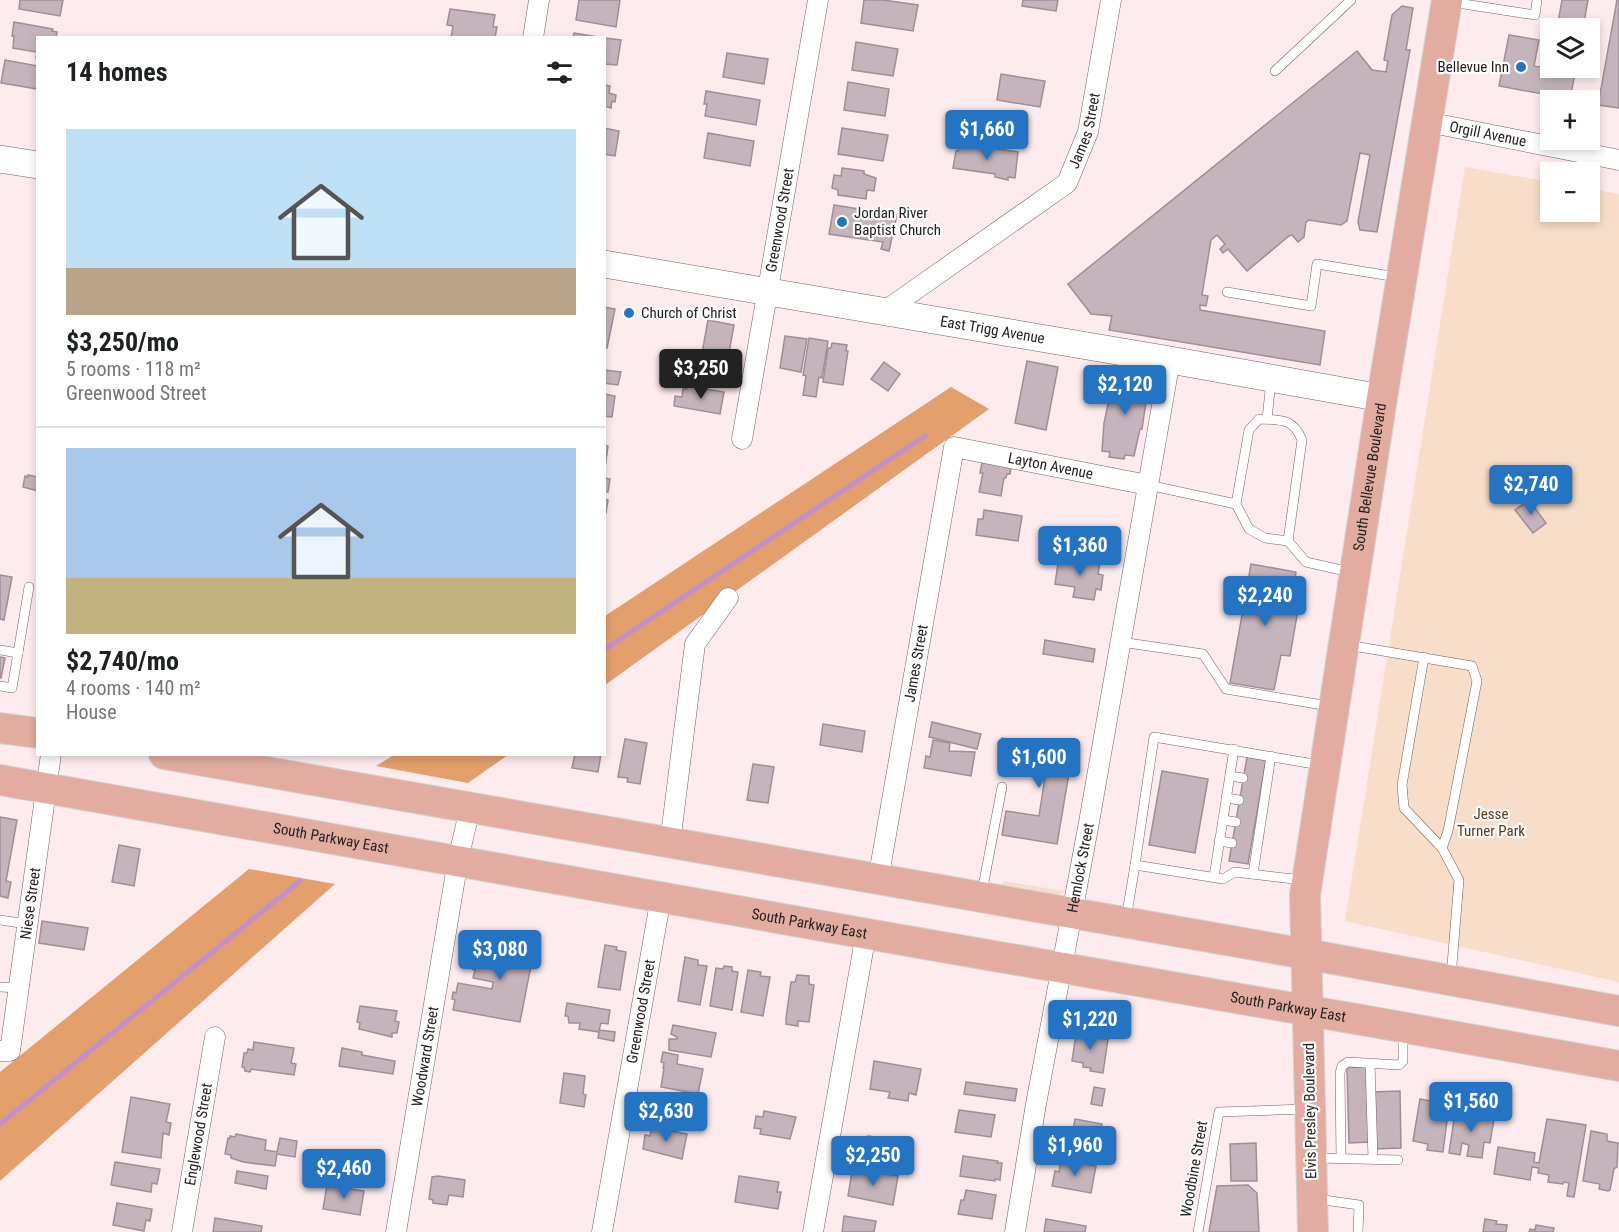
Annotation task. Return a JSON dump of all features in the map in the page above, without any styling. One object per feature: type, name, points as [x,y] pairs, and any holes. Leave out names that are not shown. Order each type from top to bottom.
[{"type":"main road","name":"South Bellevue Boulevard","points":[[1306,954],[1305,895],[1446,0]]},
{"type":"main road","points":[[0,728],[36,733]]},
{"type":"main road","points":[[185,756],[260,763],[470,808],[1619,1011]]},
{"type":"main road","name":"South Parkway East","points":[[0,780],[1619,1066]]},
{"type":"main road","name":"Elvis Presley Boulevard","points":[[1306,954],[1313,1232]]},
{"type":"street","points":[[533,36],[539,0]]},
{"type":"street","name":"Greenwood Street","points":[[742,439],[818,0]]},
{"type":"street","name":"James Street","points":[[885,311],[1067,183],[1088,132],[1111,0]]},
{"type":"street","name":"Orgill Avenue","points":[[1427,122],[1619,160]]},
{"type":"street","points":[[0,159],[36,165]]},
{"type":"street","name":"East Trigg Avenue","points":[[606,264],[1382,398]]},
{"type":"street","name":"Hemlock Street","points":[[1015,1232],[1170,360]]},
{"type":"street","name":"James Street","points":[[878,880],[954,447]]},
{"type":"street","name":"Layton Avenue","points":[[954,447],[1148,485]]},
{"type":"street","points":[[670,843],[695,644],[728,598]]},
{"type":"street","name":"Niese Street","points":[[5,1051],[9,987],[27,924],[51,756]]},
{"type":"street","name":"Woodward Street","points":[[396,1232],[458,860],[470,808]]},
{"type":"street","name":"Greenwood Street","points":[[602,1232],[661,897]]},
{"type":"street","points":[[813,1232],[866,934]]},
{"type":"street","name":"Englewood Street","points":[[182,1232],[215,1037]]},
{"type":"lane","points":[[1275,71],[1351,0]]},
{"type":"lane","points":[[1446,0],[1535,15],[1537,0]]},
{"type":"lane","points":[[1227,292],[1311,306],[1317,264],[1402,278]]},
{"type":"lane","points":[[1267,420],[1271,378]]},
{"type":"lane","points":[[1288,541],[1302,440],[1298,431],[1285,420],[1258,419],[1248,430],[1236,504],[1249,529],[1265,538],[1288,541],[1306,562],[1355,573]]},
{"type":"lane","points":[[1148,485],[1236,504]]},
{"type":"lane","points":[[0,686],[12,688],[29,587]]},
{"type":"lane","points":[[1120,642],[1203,654],[1226,689],[1334,707]]},
{"type":"lane","points":[[1344,644],[1472,666],[1477,681],[1448,831],[1442,848]]},
{"type":"lane","points":[[0,650],[18,653]]},
{"type":"lane","points":[[1424,657],[1402,785],[1404,808],[1442,848],[1459,880],[1450,981]]},
{"type":"lane","points":[[1126,923],[1154,737],[1325,766]]},
{"type":"lane","points":[[1214,878],[1234,749]]},
{"type":"lane","points":[[1253,874],[1254,846],[1271,756]]},
{"type":"lane","points":[[1230,776],[1243,778]]},
{"type":"lane","points":[[981,897],[1002,787]]},
{"type":"lane","points":[[1226,798],[1239,800]]},
{"type":"lane","points":[[1223,820],[1236,822]]},
{"type":"lane","points":[[1219,841],[1232,843]]},
{"type":"lane","points":[[1135,865],[1223,879],[1235,872],[1308,880]]},
{"type":"lane","points":[[0,920],[27,924]]},
{"type":"lane","points":[[1341,1159],[1345,1134],[1344,1089],[1340,1073],[1342,1066],[1348,1062],[1399,1065],[1403,1061],[1403,1027]]},
{"type":"lane","points":[[1370,1063],[1370,1135],[1373,1160]]},
{"type":"lane","name":"Woodbine Street","points":[[1198,1232],[1219,1112],[1310,1109]]},
{"type":"lane","points":[[1311,1158],[1398,1160]]},
{"type":"lane","points":[[1312,1198],[1359,1205],[1358,1232]]},
{"type":"green space","name":"Jesse Turner Park","points":[[1465,167],[1540,180],[1540,222],[1600,222],[1600,191],[1619,194],[1619,982],[1345,921]]},
{"type":"green space","points":[[1003,881],[1064,892],[1058,895],[1002,886]]},
{"type":"shaded area","points":[[951,387],[989,409],[606,684],[606,615]]},
{"type":"shaded area","points":[[392,756],[507,756],[468,783],[376,766]]},
{"type":"shaded area","points":[[249,869],[335,884],[0,1181],[0,1072]]},
{"type":"building","points":[[20,0],[63,0],[60,16],[19,9]]},
{"type":"building","points":[[579,0],[620,0],[616,27],[576,20]]},
{"type":"building","points":[[864,0],[918,5],[913,31],[861,23]]},
{"type":"building","points":[[1023,0],[1058,0],[1056,11],[1022,6]]},
{"type":"building","points":[[1562,0],[1588,0],[1585,18],[1559,18]]},
{"type":"building","points":[[1617,0],[1619,0],[1619,108],[1600,105],[1600,94]]},
{"type":"building","points":[[1402,6],[1413,8],[1406,50],[1410,50],[1377,232],[1360,230],[1358,222],[1370,155],[1360,153],[1347,221],[1341,225],[1309,220],[1306,222],[1304,237],[1298,242],[1292,235],[1289,236],[1247,271],[1228,249],[1223,253],[1220,249],[1225,244],[1217,235],[1211,240],[1202,295],[1208,296],[1206,306],[1200,305],[1200,310],[1325,331],[1320,365],[1109,330],[1112,316],[1091,314],[1068,284],[1357,51],[1372,70],[1386,72],[1388,61],[1384,60],[1392,15]]},
{"type":"building","points":[[450,9],[495,15],[493,27],[497,27],[495,36],[451,36],[453,26],[447,25]]},
{"type":"building","points":[[14,22],[53,29],[52,31],[57,32],[56,36],[36,36],[36,52],[13,48],[14,36],[12,36]]},
{"type":"building","points":[[574,33],[591,36],[573,36]]},
{"type":"building","name":"Bellevue Inn","points":[[1509,35],[1539,40],[1534,66],[1540,67],[1540,78],[1574,78],[1572,90],[1540,90],[1540,94],[1499,86]]},
{"type":"building","points":[[606,38],[621,40],[617,65],[606,64]]},
{"type":"building","points":[[856,42],[898,49],[893,76],[852,70]]},
{"type":"building","points":[[727,53],[768,59],[764,84],[723,77]]},
{"type":"building","points":[[5,60],[36,66],[36,89],[1,83]]},
{"type":"building","points":[[1001,74],[1045,81],[1040,107],[997,100]]},
{"type":"building","points":[[848,82],[889,89],[885,116],[844,110]]},
{"type":"building","points":[[606,85],[610,86],[609,93],[616,95],[611,108],[606,107]]},
{"type":"building","points":[[706,91],[760,100],[756,125],[705,116]]},
{"type":"building","points":[[606,128],[619,131],[615,156],[606,154]]},
{"type":"building","points":[[842,128],[888,135],[883,161],[838,154]]},
{"type":"building","points":[[708,133],[754,141],[750,166],[704,158]]},
{"type":"building","points":[[959,143],[1018,152],[1015,178],[1008,177],[1008,180],[995,177],[995,174],[953,168]]},
{"type":"building","points":[[842,168],[864,171],[864,174],[876,178],[874,191],[867,190],[866,199],[838,195],[838,190],[832,188],[834,175],[841,176]]},
{"type":"building","points":[[834,205],[897,215],[889,251],[881,249],[883,242],[829,234]]},
{"type":"building","points":[[606,307],[615,309],[606,348]]},
{"type":"building","points":[[708,320],[734,325],[725,375],[699,370]]},
{"type":"building","points":[[785,336],[807,339],[801,372],[780,368]]},
{"type":"building","points":[[809,338],[828,341],[822,378],[819,377],[816,397],[803,395],[806,376],[803,375]]},
{"type":"building","points":[[832,343],[847,345],[843,385],[823,382],[828,348],[831,348]]},
{"type":"building","points":[[1027,361],[1058,367],[1046,430],[1015,423]]},
{"type":"building","points":[[884,362],[900,374],[888,391],[871,379]]},
{"type":"building","points":[[606,370],[621,372],[618,385],[606,383]]},
{"type":"building","points":[[1128,375],[1136,376],[1136,381],[1149,382],[1142,429],[1140,429],[1134,456],[1125,455],[1124,459],[1109,457],[1110,452],[1102,451],[1104,423],[1114,376],[1127,379]]},
{"type":"building","points":[[688,386],[724,392],[720,414],[674,406],[675,396],[682,397],[683,388],[687,389]]},
{"type":"building","points":[[606,394],[615,396],[612,417],[606,416]]},
{"type":"building","points":[[982,462],[1011,467],[1010,474],[1004,478],[1001,496],[979,492],[983,473],[980,473]]},
{"type":"building","points":[[28,475],[36,477],[36,490],[23,487],[25,476],[28,477]]},
{"type":"building","points":[[606,478],[610,479],[608,492],[606,492]]},
{"type":"building","points":[[1529,500],[1546,523],[1533,533],[1515,510]]},
{"type":"building","points":[[984,510],[1022,516],[1018,541],[976,535],[978,519],[983,519]]},
{"type":"building","points":[[1059,556],[1100,563],[1098,574],[1103,575],[1101,590],[1096,589],[1094,600],[1073,597],[1075,587],[1055,584]]},
{"type":"building","points":[[1251,564],[1296,572],[1290,609],[1298,610],[1290,656],[1281,655],[1274,690],[1230,683]]},
{"type":"building","points":[[0,575],[12,577],[4,620],[0,619]]},
{"type":"building","points":[[1045,640],[1095,649],[1093,662],[1043,654]]},
{"type":"building","points":[[0,657],[5,658],[1,678],[0,678]]},
{"type":"building","points":[[932,722],[981,734],[977,749],[929,737]]},
{"type":"building","points":[[823,724],[865,731],[862,752],[820,745]]},
{"type":"building","points":[[1002,738],[1073,750],[1057,844],[1002,835],[1006,811],[1039,816],[1046,770],[998,761]]},
{"type":"building","points":[[625,739],[647,743],[640,784],[627,782],[628,778],[618,777]]},
{"type":"building","points":[[933,740],[950,743],[949,751],[975,752],[971,776],[924,768],[926,756],[930,757]]},
{"type":"building","points":[[575,756],[601,756],[598,772],[572,768]]},
{"type":"building","points":[[1247,757],[1266,760],[1248,864],[1229,861]]},
{"type":"building","points":[[753,764],[774,767],[768,803],[747,800]]},
{"type":"building","points":[[1162,771],[1208,779],[1195,853],[1149,845]]},
{"type":"building","points":[[0,817],[17,820],[6,881],[11,882],[8,898],[0,896]]},
{"type":"building","points":[[119,845],[140,849],[134,886],[112,882]]},
{"type":"building","points":[[42,921],[88,928],[84,950],[39,943]]},
{"type":"building","points":[[512,931],[527,934],[527,938],[536,940],[520,1022],[453,1010],[455,1000],[452,999],[453,992],[456,993],[458,983],[492,989],[493,982],[473,978],[475,970],[472,969],[473,965],[476,966],[477,957],[496,961],[501,933],[512,935]]},
{"type":"building","points":[[605,945],[617,947],[616,950],[626,952],[620,990],[598,987]]},
{"type":"building","points":[[685,957],[698,960],[698,965],[707,966],[700,1005],[678,1001]]},
{"type":"building","points":[[724,966],[732,967],[732,971],[738,972],[732,1010],[710,1006],[716,968],[723,969]]},
{"type":"building","points":[[748,970],[761,972],[760,976],[770,977],[763,1016],[741,1012]]},
{"type":"building","points":[[797,975],[809,976],[809,984],[814,985],[809,1022],[798,1021],[798,1026],[786,1024],[791,982],[795,982]]},
{"type":"building","points":[[567,1003],[610,1010],[608,1024],[601,1023],[599,1030],[615,1032],[614,1041],[598,1038],[599,1032],[579,1029],[580,1023],[569,1023],[568,1016],[565,1016]]},
{"type":"building","points":[[360,1006],[397,1011],[395,1021],[399,1022],[397,1033],[392,1033],[392,1037],[359,1029],[360,1023],[357,1022]]},
{"type":"building","points":[[673,1025],[716,1033],[711,1057],[669,1050],[669,1039],[677,1039],[671,1034]]},
{"type":"building","points":[[1088,1030],[1097,1032],[1097,1038],[1108,1039],[1103,1073],[1090,1071],[1091,1068],[1083,1067],[1083,1063],[1072,1061],[1076,1034],[1088,1033]]},
{"type":"building","points":[[254,1042],[294,1048],[291,1063],[296,1064],[294,1075],[251,1069],[250,1072],[245,1071],[242,1067],[244,1053],[247,1053],[248,1049],[253,1050]]},
{"type":"building","points":[[342,1048],[362,1052],[362,1055],[395,1061],[393,1074],[339,1066]]},
{"type":"building","points":[[663,1052],[678,1055],[677,1064],[703,1069],[698,1094],[661,1087],[664,1068],[664,1063],[661,1062]]},
{"type":"building","points":[[874,1061],[921,1069],[916,1095],[909,1093],[908,1101],[888,1098],[890,1092],[870,1089]]},
{"type":"building","points":[[1347,1067],[1367,1067],[1370,1142],[1349,1143]]},
{"type":"building","points":[[564,1073],[585,1076],[584,1107],[560,1103]]},
{"type":"building","points":[[966,1082],[1017,1089],[1015,1101],[964,1094]]},
{"type":"building","points":[[1094,1087],[1105,1089],[1102,1106],[1091,1104]]},
{"type":"building","points":[[1400,1091],[1401,1148],[1374,1149],[1372,1092]]},
{"type":"building","points":[[659,1096],[691,1102],[687,1123],[655,1118],[656,1111],[653,1111]]},
{"type":"building","points":[[131,1097],[170,1104],[166,1122],[171,1123],[169,1135],[163,1133],[161,1158],[122,1152]]},
{"type":"building","points":[[1420,1099],[1449,1105],[1443,1152],[1427,1150],[1428,1144],[1413,1141]]},
{"type":"building","points":[[959,1110],[995,1115],[991,1137],[955,1132]]},
{"type":"building","points":[[764,1111],[796,1117],[790,1139],[760,1134],[761,1129],[754,1128],[756,1116],[763,1117]]},
{"type":"building","points":[[1465,1111],[1494,1119],[1490,1143],[1484,1142],[1482,1158],[1467,1156],[1469,1145],[1462,1143],[1460,1155],[1449,1153],[1455,1113],[1465,1114]]},
{"type":"building","points":[[1075,1119],[1102,1124],[1097,1146],[1066,1141],[1068,1129],[1073,1130]]},
{"type":"building","points":[[1547,1119],[1586,1125],[1574,1197],[1567,1196],[1569,1183],[1548,1182],[1549,1175],[1538,1173],[1539,1168],[1532,1167],[1530,1180],[1494,1174],[1498,1147],[1535,1153],[1534,1162],[1539,1163]]},
{"type":"building","points":[[652,1127],[687,1134],[682,1159],[643,1149],[645,1135],[650,1136]]},
{"type":"building","points":[[1591,1131],[1607,1134],[1607,1141],[1618,1143],[1617,1167],[1614,1169],[1608,1191],[1599,1189],[1600,1184],[1583,1181]]},
{"type":"building","points":[[236,1134],[266,1140],[265,1150],[277,1152],[280,1138],[297,1141],[295,1157],[277,1154],[275,1166],[231,1158],[231,1155],[225,1154],[228,1138],[235,1137]]},
{"type":"building","points":[[868,1136],[906,1142],[901,1168],[860,1161],[863,1142],[867,1143]]},
{"type":"building","points":[[1256,1143],[1257,1181],[1231,1181],[1230,1144]]},
{"type":"building","points":[[963,1156],[1002,1163],[1000,1180],[960,1176]]},
{"type":"building","points":[[1061,1160],[1096,1166],[1091,1193],[1052,1186],[1055,1171],[1059,1172]]},
{"type":"building","points":[[115,1162],[160,1169],[157,1184],[152,1183],[151,1192],[111,1185]]},
{"type":"building","points":[[859,1170],[898,1176],[893,1205],[848,1196],[852,1172],[858,1174]]},
{"type":"building","points":[[237,1171],[268,1176],[266,1189],[235,1183]]},
{"type":"building","points":[[739,1176],[779,1182],[777,1192],[781,1192],[778,1209],[735,1202]]},
{"type":"building","points":[[432,1177],[465,1180],[463,1197],[449,1195],[447,1205],[433,1203],[433,1200],[429,1199]]},
{"type":"building","points":[[327,1185],[364,1191],[360,1215],[323,1209]]},
{"type":"building","points":[[1248,1185],[1257,1193],[1259,1232],[1209,1232],[1217,1186]]},
{"type":"building","points":[[966,1190],[996,1195],[992,1219],[958,1214]]},
{"type":"building","points":[[117,1203],[152,1209],[150,1221],[146,1220],[144,1231],[113,1225]]},
{"type":"building","points":[[844,1216],[876,1221],[874,1232],[842,1232]]},
{"type":"building","points":[[215,1218],[262,1226],[261,1232],[213,1232]]},
{"type":"building","points":[[1046,1219],[1086,1226],[1085,1232],[1044,1232]]},
{"type":"building","points":[[1485,1219],[1497,1221],[1496,1224],[1507,1225],[1506,1232],[1483,1232]]},
{"type":"building","points":[[1536,1225],[1554,1228],[1553,1232],[1529,1232],[1530,1229],[1535,1230]]},
{"type":"waterway","points":[[606,649],[925,436]]},
{"type":"waterway","points":[[0,1124],[300,881]]},
{"type":"place","name":"Bellevue Inn","points":[[1521,67]]},
{"type":"place","name":"Jordan River Baptist Church","points":[[842,222]]},
{"type":"place","name":"Church of Christ","points":[[629,313]]}]
